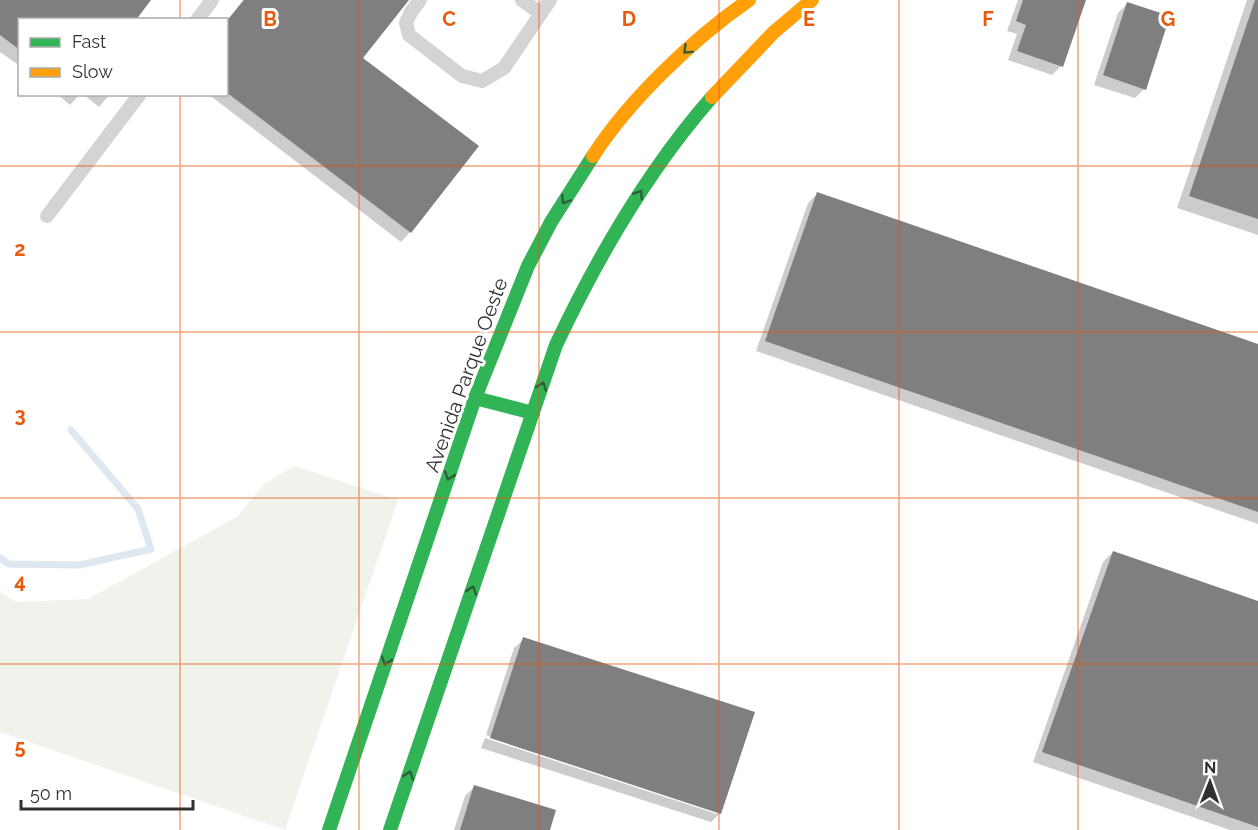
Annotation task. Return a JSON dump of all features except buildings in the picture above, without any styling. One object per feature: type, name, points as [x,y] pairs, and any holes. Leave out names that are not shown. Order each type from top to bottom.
[{"type":"street","name":"Avenida Parque Oeste","points":[[329,830],[475,398],[528,266],[551,222],[606,136],[659,77],[717,22],[749,0]]},
{"type":"street","points":[[390,830],[556,345],[577,298],[599,256],[656,166],[704,104],[756,49],[812,0]]},
{"type":"street","points":[[475,398],[533,413]]},
{"type":"lane","points":[[198,18],[212,0]]},
{"type":"lane","points":[[420,0],[406,23],[410,35],[462,76],[482,81],[504,68],[550,0]]},
{"type":"lane","points":[[522,0],[540,13]]},
{"type":"lane","points":[[717,22],[728,0]]},
{"type":"lane","points":[[47,216],[138,96]]},
{"type":"shaded area","points":[[295,466],[398,500],[285,830],[0,732],[0,592],[17,602],[88,599],[237,517],[265,483]]},
{"type":"waterway","points":[[0,558],[9,564],[80,565],[151,549],[138,509],[71,430]]},
{"type":"traffic: fast","points":[[390,830],[556,345],[625,215],[666,154],[712,97]]},
{"type":"traffic: fast","points":[[329,830],[475,398],[528,266],[551,222],[593,156]]},
{"type":"traffic: fast","points":[[475,398],[533,413]]},
{"type":"traffic: slow","points":[[593,156],[625,113],[664,71],[706,33],[749,0]]},
{"type":"traffic: slow","points":[[712,97],[774,32],[812,0]]}]
